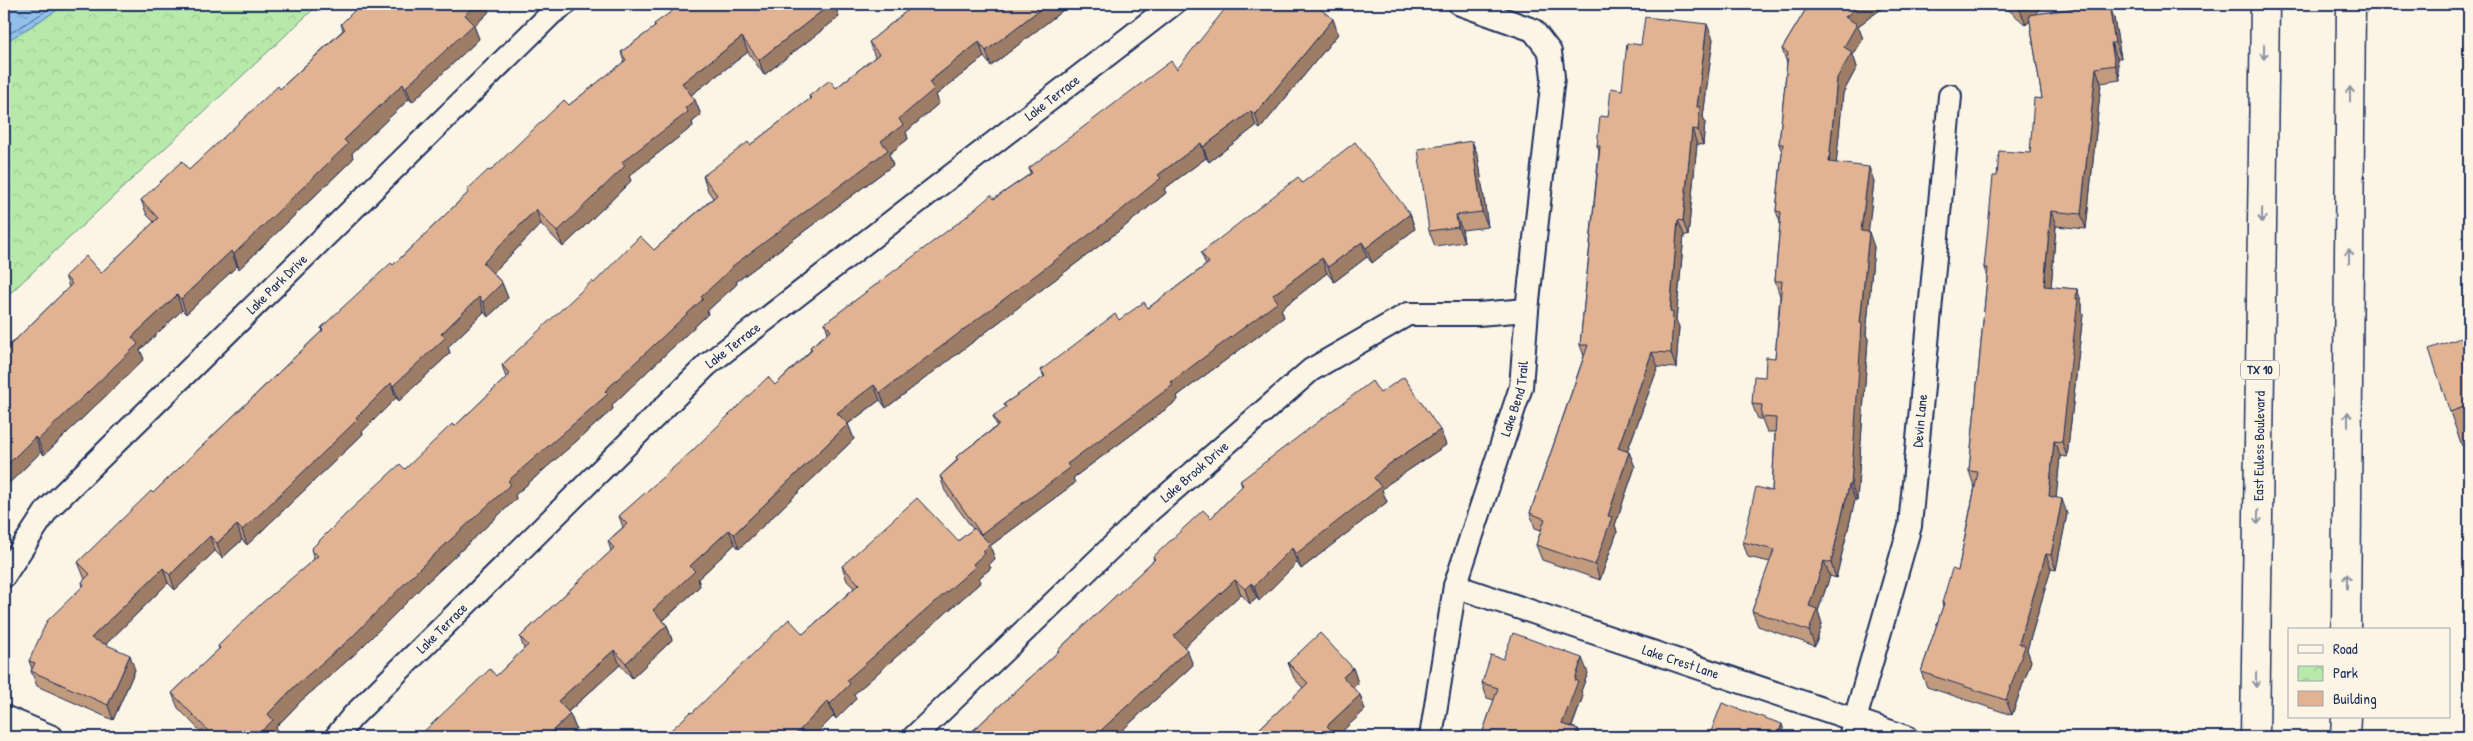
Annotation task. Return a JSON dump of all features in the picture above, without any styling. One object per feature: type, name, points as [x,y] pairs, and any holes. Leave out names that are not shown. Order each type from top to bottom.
[{"type":"main road","name":"East Euless Boulevard","points":[[2255,737],[2265,4]]},
{"type":"main road","points":[[2346,628],[2351,4]]},
{"type":"main road","points":[[2345,737],[2346,718]]},
{"type":"street","name":"Lake Terrace","points":[[336,737],[352,717],[707,365],[1173,4]]},
{"type":"street","name":"Lake Bend Trail","points":[[1431,737],[1454,586],[1521,387],[1527,310],[1552,77],[1550,52],[1533,30],[1460,4]]},
{"type":"street","name":"Lake Park Drive","points":[[4,576],[47,510],[554,7]]},
{"type":"street","name":"Devin Lane","points":[[1853,729],[1910,526],[1950,96]]},
{"type":"street","name":"Lake Brook Drive","points":[[914,737],[1148,512],[1311,370],[1408,314],[1478,314],[1527,310]]},
{"type":"street","name":"Lake Crest Lane","points":[[1454,586],[1853,729],[1906,737]]},
{"type":"street","points":[[4,717],[52,737]]},
{"type":"green space","points":[[67,4],[319,4],[4,299],[4,43]]},
{"type":"water","points":[[4,4],[67,4],[4,43]]},
{"type":"building","points":[[355,4],[476,4],[465,15],[474,24],[406,87],[403,84],[344,140],[348,144],[234,254],[231,251],[181,299],[177,295],[132,337],[138,344],[38,440],[35,437],[4,468],[4,354],[9,349],[7,348],[72,284],[65,276],[86,256],[101,273],[158,218],[141,200],[182,161],[189,170],[278,86],[280,89],[345,29],[341,24],[356,9],[353,6]]},
{"type":"building","points":[[682,4],[831,4],[759,60],[742,37],[682,83],[695,100],[685,108],[688,112],[622,162],[625,166],[557,232],[536,209],[483,263],[502,283],[483,302],[479,297],[441,334],[445,338],[393,386],[391,383],[356,418],[358,419],[261,513],[242,530],[237,525],[217,543],[210,536],[170,575],[163,568],[91,638],[130,655],[108,705],[31,671],[35,663],[29,661],[47,621],[84,585],[82,582],[90,574],[78,562],[323,330],[321,328],[343,307],[391,263],[393,265],[469,192],[467,190],[488,170],[490,171],[564,100],[569,105],[626,60],[621,52],[656,26],[654,24]]},
{"type":"building","points":[[915,4],[1047,4],[986,51],[979,42],[929,82],[934,89],[899,119],[903,125],[881,141],[888,150],[730,268],[701,297],[703,299],[605,391],[608,394],[508,481],[511,484],[420,568],[350,639],[296,685],[268,714],[273,720],[255,737],[249,735],[247,737],[214,737],[172,693],[220,648],[218,646],[262,603],[318,556],[311,549],[348,512],[400,464],[405,469],[452,424],[455,426],[510,374],[502,365],[592,281],[594,283],[640,236],[654,250],[717,195],[703,176],[748,142],[750,145],[811,98],[809,96],[830,80],[836,88],[879,54],[869,42]]},
{"type":"building","points":[[1229,4],[1314,4],[1333,19],[1255,114],[1251,111],[1203,147],[1201,143],[1158,175],[1161,178],[1119,212],[880,393],[874,385],[837,413],[848,424],[734,534],[729,530],[690,566],[695,571],[653,610],[667,625],[626,663],[614,650],[558,701],[570,714],[546,737],[418,737],[490,669],[496,676],[528,645],[520,637],[614,548],[608,541],[627,524],[619,516],[691,452],[768,377],[775,385],[812,350],[810,347],[831,331],[825,323],[967,216],[991,195],[994,199],[1032,173],[1029,168],[1171,61],[1177,69]]},
{"type":"building","points":[[1809,4],[1862,4],[1845,17],[1857,24],[1844,47],[1852,52],[1837,78],[1829,162],[1869,167],[1861,231],[1869,232],[1860,323],[1862,324],[1851,485],[1849,485],[1831,563],[1824,561],[1809,606],[1817,609],[1809,631],[1752,611],[1774,550],[1743,542],[1756,487],[1772,491],[1776,418],[1761,417],[1762,405],[1752,404],[1754,376],[1765,377],[1766,357],[1775,358],[1782,281],[1775,281],[1781,212],[1776,211],[1783,144],[1779,144],[1788,53],[1782,49]]},
{"type":"building","points":[[2013,4],[2026,4],[2020,10]]},
{"type":"building","points":[[2109,4],[2115,43],[2111,43],[2115,65],[2096,68],[2081,214],[2051,211],[2044,286],[2077,289],[2076,299],[2078,299],[2062,442],[2054,441],[2049,496],[2062,499],[2051,555],[2046,554],[2019,643],[2025,646],[2006,700],[1921,672],[1944,603],[1942,603],[1952,569],[1958,571],[1978,472],[1969,471],[1988,268],[1984,268],[1993,176],[1997,176],[1999,151],[2030,153],[2034,98],[2042,99],[2029,15]]},
{"type":"building","points":[[1645,17],[1707,24],[1697,107],[1700,107],[1698,130],[1692,129],[1683,221],[1678,220],[1670,312],[1673,313],[1671,353],[1652,352],[1618,448],[1629,452],[1608,516],[1612,517],[1595,565],[1536,545],[1545,519],[1530,513],[1588,345],[1580,345],[1600,146],[1597,146],[1600,116],[1608,117],[1611,88],[1622,90],[1627,43],[1641,45]]},
{"type":"building","points":[[1472,141],[1482,212],[1456,215],[1458,227],[1429,231],[1418,149]]},
{"type":"building","points":[[1355,142],[1410,214],[1366,248],[1362,242],[1328,267],[1322,258],[1273,295],[1278,302],[1171,382],[1173,385],[1067,464],[1070,468],[981,534],[940,476],[958,460],[956,457],[999,425],[993,416],[1006,407],[1004,404],[1045,376],[1041,370],[1115,314],[1119,320],[1144,302],[1148,308],[1209,263],[1201,253],[1298,177],[1302,183]]},
{"type":"building","points":[[2469,335],[2469,405],[2450,412],[2429,349]]},
{"type":"building","points":[[1404,377],[1440,430],[1382,469],[1374,478],[1381,487],[1296,554],[1292,548],[1254,586],[1251,583],[1245,589],[1235,580],[1174,636],[1187,650],[1094,737],[966,737],[1059,651],[1203,510],[1211,518],[1243,485],[1240,481],[1372,381],[1380,393]]},
{"type":"building","points":[[917,498],[958,541],[974,528],[990,544],[983,551],[985,553],[973,564],[975,567],[847,680],[850,684],[830,704],[828,701],[793,737],[663,737],[692,713],[789,619],[803,634],[859,584],[842,566]]},
{"type":"building","points":[[1320,633],[1353,668],[1343,677],[1360,695],[1327,726],[1338,737],[1260,737],[1256,732],[1308,683],[1288,663]]},
{"type":"building","points":[[1513,633],[1582,658],[1575,680],[1578,681],[1562,724],[1578,729],[1575,737],[1481,737],[1498,688],[1482,683],[1491,655],[1503,659]]},
{"type":"building","points":[[1722,703],[1782,724],[1777,737],[1709,737]]}]
